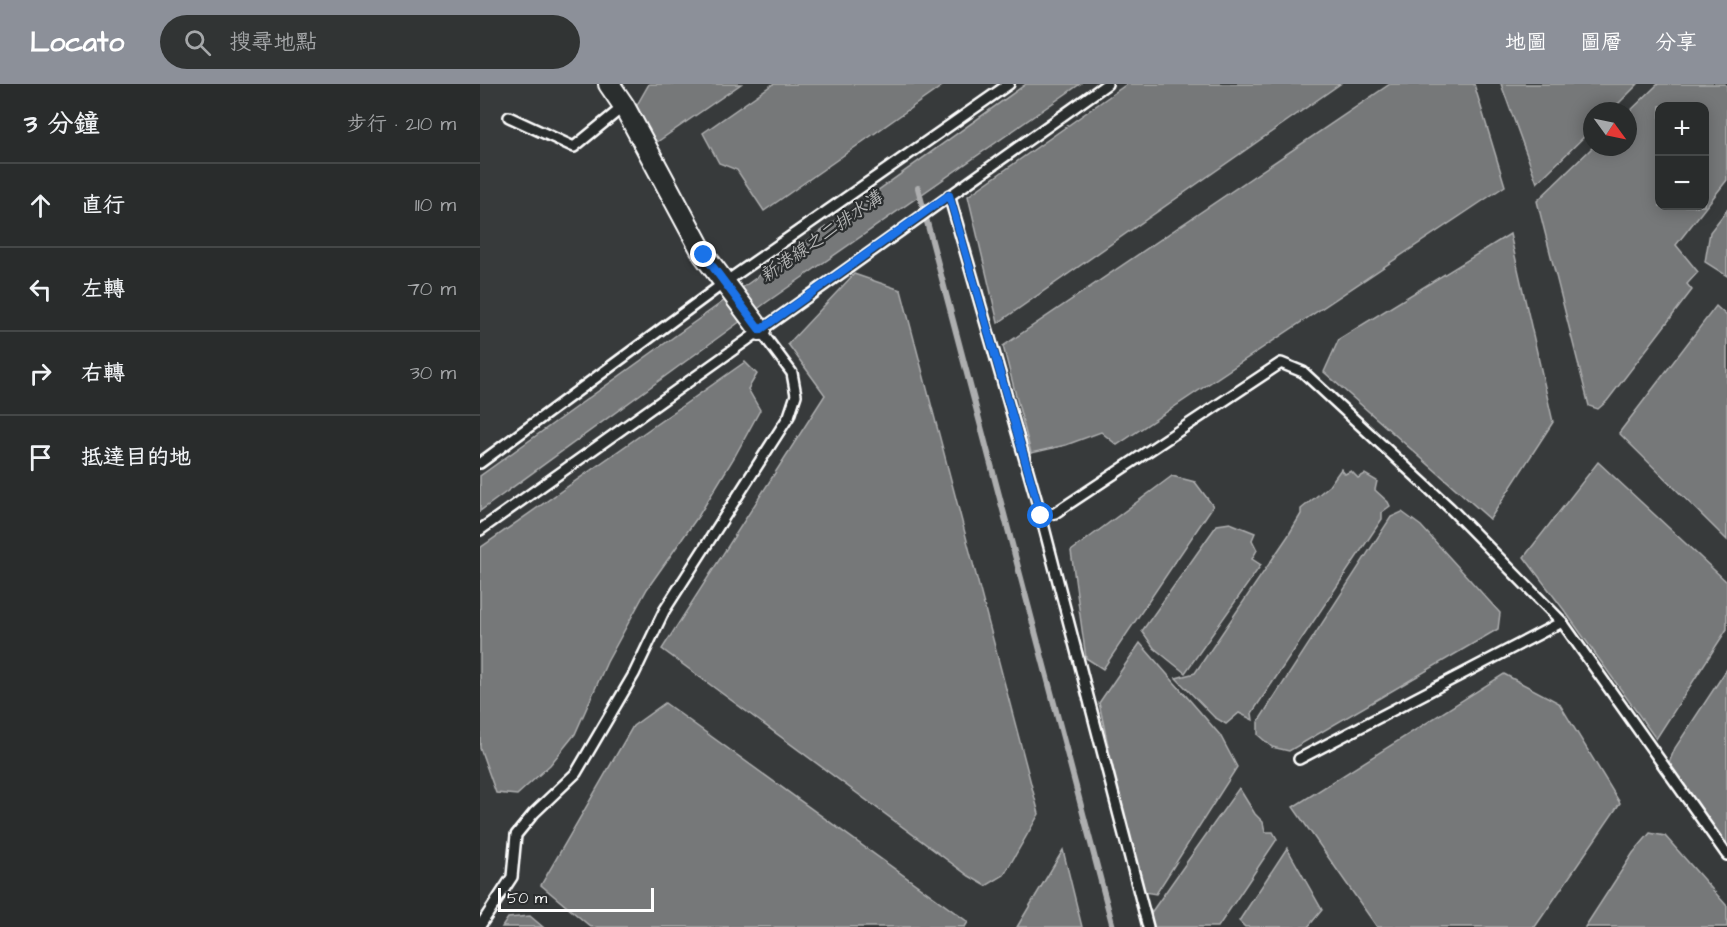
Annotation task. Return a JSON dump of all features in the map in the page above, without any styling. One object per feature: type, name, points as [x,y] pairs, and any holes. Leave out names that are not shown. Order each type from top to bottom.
[{"type":"street","points":[[609,84],[624,106],[704,255],[760,330]]},
{"type":"lane","points":[[480,463],[724,283],[1009,84]]},
{"type":"lane","points":[[480,530],[1107,84]]},
{"type":"lane","points":[[509,117],[574,147],[624,106]]},
{"type":"lane","points":[[949,195],[1041,516],[1148,927]]},
{"type":"lane","points":[[480,926],[512,877],[516,835],[534,813],[576,773],[634,674],[664,611],[789,416],[796,395],[792,373],[760,330]]},
{"type":"lane","points":[[1041,516],[1055,513],[1281,363],[1303,372],[1450,508],[1562,622],[1727,855]]},
{"type":"lane","points":[[1299,759],[1562,622]]},
{"type":"water","points":[[649,84],[741,84],[657,142],[633,112]]},
{"type":"water","points":[[773,84],[945,84],[764,211],[737,170],[719,163],[703,133]]},
{"type":"water","name":"新港線之二排水溝","points":[[1026,84],[1080,84],[767,302],[480,511],[480,476]]},
{"type":"water","points":[[1127,84],[1340,84],[998,323],[968,196]]},
{"type":"water","points":[[1390,84],[1474,84],[1505,186],[1117,445],[1101,432],[1066,445],[1031,453],[1003,346]]},
{"type":"water","points":[[1501,84],[1638,84],[1620,102],[1583,102],[1583,138],[1537,183]]},
{"type":"water","points":[[1658,84],[1725,84],[1727,86],[1727,180],[1709,203],[1709,102],[1655,102],[1655,210],[1703,210],[1676,245],[1698,272],[1687,284],[1692,290],[1607,401],[1598,409],[1589,406],[1537,201],[1584,156],[1637,156],[1637,104]]},
{"type":"water","points":[[1727,210],[1727,276],[1705,262],[1710,232]]},
{"type":"water","points":[[1510,234],[1553,422],[1490,519],[1324,372],[1339,339]]},
{"type":"water","points":[[854,274],[901,290],[1039,814],[1004,875],[986,886],[969,876],[662,649],[825,395],[788,344]]},
{"type":"water","points":[[1716,306],[1727,316],[1727,540],[1619,433]]},
{"type":"water","points":[[745,362],[757,374],[748,389],[760,410],[699,515],[647,589],[607,662],[575,734],[550,765],[517,795],[496,793],[480,748],[480,548]]},
{"type":"water","points":[[1598,462],[1727,582],[1727,629],[1656,739],[1524,557]]},
{"type":"water","points":[[1341,469],[1345,474],[1351,471],[1358,478],[1365,474],[1377,481],[1375,490],[1390,506],[1382,512],[1382,519],[1252,713],[1253,720],[1239,713],[1226,724],[1214,717],[1176,678],[1195,673],[1288,536],[1301,514],[1301,509],[1329,486]]},
{"type":"water","points":[[1172,476],[1195,482],[1213,506],[1103,669],[1086,658],[1071,551]]},
{"type":"water","points":[[1402,512],[1421,526],[1500,613],[1498,629],[1289,751],[1272,747],[1258,735],[1258,722],[1391,517]]},
{"type":"water","points":[[1230,523],[1255,533],[1252,540],[1257,550],[1252,559],[1261,565],[1185,673],[1154,648],[1142,631],[1217,525]]},
{"type":"water","points":[[1140,643],[1220,735],[1237,767],[1156,894],[1139,891],[1099,703]]},
{"type":"water","points":[[1727,669],[1727,854],[1666,770],[1675,748]]},
{"type":"water","points":[[1504,674],[1559,703],[1620,803],[1535,927],[1377,927],[1293,807]]},
{"type":"water","points":[[665,703],[968,922],[965,927],[591,927],[541,885],[633,726]]},
{"type":"water","points":[[1239,788],[1255,814],[1263,822],[1265,832],[1273,832],[1277,839],[1218,927],[1151,927],[1148,917]]},
{"type":"water","points":[[1650,833],[1665,836],[1727,906],[1727,927],[1585,927],[1633,853]]},
{"type":"water","points":[[1287,848],[1322,910],[1308,927],[1245,927],[1239,921]]},
{"type":"water","points":[[1063,850],[1082,927],[1017,927]]},
{"type":"water","points":[[530,916],[543,927],[502,927],[508,918]]},
{"type":"waterway","points":[[918,188],[1113,927]]},
{"type":"route","points":[[704,255],[760,330],[949,195],[1041,516]]}]
